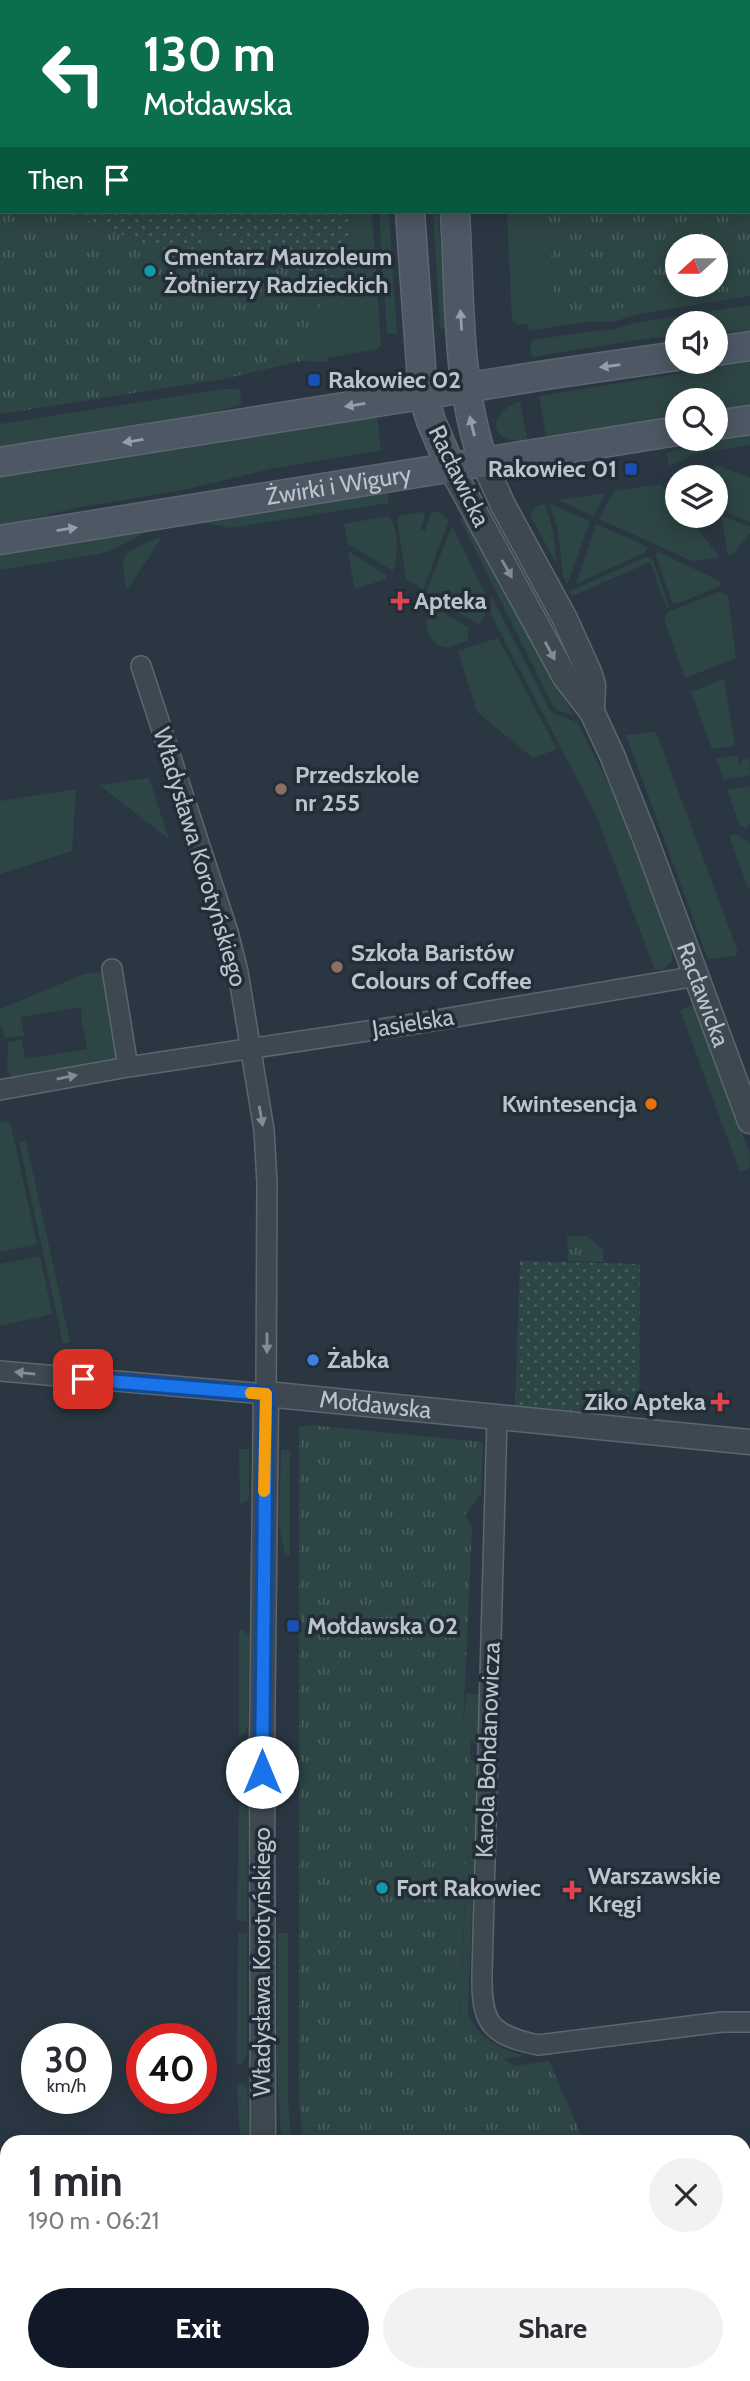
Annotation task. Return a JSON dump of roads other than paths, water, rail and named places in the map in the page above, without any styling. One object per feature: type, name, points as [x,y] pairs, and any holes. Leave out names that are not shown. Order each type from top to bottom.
[{"type":"main road","name":"Racławicka","points":[[410,214],[423,394],[451,468]]},
{"type":"main road","name":"Racławicka","points":[[455,214],[465,388],[469,414],[484,463]]},
{"type":"main road","points":[[728,349],[750,346]]},
{"type":"main road","points":[[0,462],[665,358]]},
{"type":"main road","points":[[728,423],[750,419]]},
{"type":"main road","name":"Żwirki i Wigury","points":[[0,540],[665,433]]},
{"type":"street","name":"Racławicka","points":[[484,463],[503,505],[565,619],[589,672],[593,692],[592,712]]},
{"type":"street","name":"Racławicka","points":[[451,468],[565,677],[592,712],[627,789],[750,1121]]},
{"type":"street","name":"Władysława Korotyńskiego","points":[[141,666],[228,932],[238,972],[264,1130],[267,1183],[262,1684],[263,2135]]},
{"type":"street","points":[[112,969],[128,1067]]},
{"type":"street","name":"Jasielska","points":[[0,1090],[697,976]]},
{"type":"street","name":"Mołdawska","points":[[0,1371],[266,1394],[750,1442]]},
{"type":"street","name":"Karola Bohdanowicza","points":[[497,1418],[481,2002],[491,2025],[512,2040],[538,2045],[722,2022],[750,2022]]},
{"type":"place","name":"Cmentarz Mauzoleum Żołnierzy Radzieckich","points":[[150,271]]},
{"type":"place","name":"Rakowiec 02","points":[[314,380]]},
{"type":"place","name":"Rakowiec 01","points":[[631,469]]},
{"type":"place","name":"Apteka","points":[[400,601]]},
{"type":"place","name":"Przedszkole nr 255","points":[[281,789]]},
{"type":"place","name":"Szkoła Baristów Colours of Coffee","points":[[337,967]]},
{"type":"place","name":"Kwintesencja","points":[[651,1104]]},
{"type":"place","name":"Żabka","points":[[313,1360]]},
{"type":"place","name":"Ziko Apteka","points":[[720,1402]]},
{"type":"place","name":"Mołdawska 02","points":[[293,1626]]},
{"type":"place","name":"Fort Rakowiec","points":[[382,1888]]},
{"type":"place","name":"Warszawskie Kręgi","points":[[572,1890]]}]
